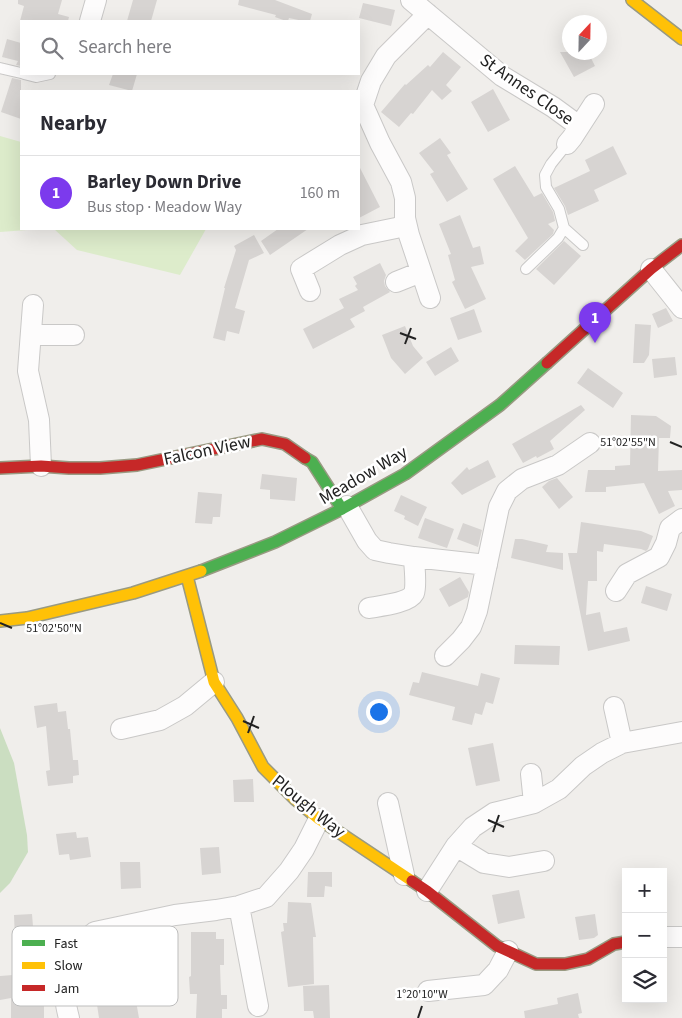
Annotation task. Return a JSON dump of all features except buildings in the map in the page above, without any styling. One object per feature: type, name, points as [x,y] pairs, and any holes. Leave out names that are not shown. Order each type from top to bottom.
[{"type":"street","points":[[90,20],[96,0]]},
{"type":"street","name":"St Annes Close","points":[[411,0],[502,76],[580,126]]},
{"type":"street","points":[[632,0],[682,39]]},
{"type":"street","points":[[428,14],[386,56],[371,81],[361,105],[401,182],[405,198],[406,225],[430,298]]},
{"type":"street","name":"St Annes Close","points":[[567,144],[594,104]]},
{"type":"street","points":[[310,291],[301,269],[340,245],[362,235],[406,225]]},
{"type":"street","name":"Meadow Way","points":[[0,621],[15,620],[133,593],[187,576],[275,542],[405,474],[500,405],[651,269],[682,245]]},
{"type":"street","points":[[651,269],[682,308]]},
{"type":"street","points":[[396,282],[421,272]]},
{"type":"street","points":[[33,305],[28,371],[39,420],[41,466]]},
{"type":"street","points":[[31,335],[74,335]]},
{"type":"street","name":"Falcon View","points":[[0,468],[41,466],[100,468],[138,465],[238,442],[262,439],[285,444],[312,462],[344,507]]},
{"type":"street","points":[[445,656],[471,627],[477,611],[499,507],[507,491],[522,479],[558,465],[590,442]]},
{"type":"street","points":[[344,507],[366,542],[375,550],[414,557],[487,565]]},
{"type":"street","points":[[616,590],[627,574],[659,557],[666,543],[670,528],[682,520]]},
{"type":"street","points":[[369,608],[409,598],[413,594],[415,587],[414,557]]},
{"type":"street","name":"Plough Way","points":[[187,576],[214,682],[237,718],[263,768],[295,799],[319,819],[427,890],[497,946],[536,964],[565,964],[588,959],[614,944],[622,943]]},
{"type":"street","points":[[121,729],[160,720],[185,706],[214,682]]},
{"type":"street","points":[[614,707],[622,743]]},
{"type":"street","points":[[427,890],[456,846],[473,827],[494,813],[534,803],[559,790],[583,766],[602,753],[622,743],[682,732]]},
{"type":"street","points":[[531,774],[534,803]]},
{"type":"street","points":[[388,803],[404,875]]},
{"type":"street","points":[[123,926],[175,915],[240,906],[266,896],[289,872],[304,849],[319,819]]},
{"type":"street","points":[[456,846],[484,863],[509,867],[544,862]]},
{"type":"street","points":[[240,906],[258,1006]]},
{"type":"street","points":[[667,937],[682,937]]},
{"type":"street","points":[[428,991],[484,985],[498,970],[508,951]]},
{"type":"lane","points":[[0,68],[20,72]]},
{"type":"lane","points":[[30,75],[36,77],[45,75]]},
{"type":"lane","points":[[567,144],[551,164],[545,176],[546,187],[559,209],[564,228],[583,245]]},
{"type":"lane","points":[[526,269],[558,238],[564,228]]},
{"type":"green space","points":[[0,136],[20,142],[20,230],[27,230],[0,232]]},
{"type":"green space","points":[[55,230],[205,230],[180,275],[77,250]]},
{"type":"green space","points":[[0,728],[14,763],[27,835],[28,852],[10,883],[0,893]]},
{"type":"traffic: fast","points":[[201,571],[275,542],[342,509],[405,474],[500,405],[547,363]]},
{"type":"traffic: fast","points":[[305,458],[312,462],[342,509]]},
{"type":"traffic: slow","points":[[632,0],[682,39]]},
{"type":"traffic: slow","points":[[0,621],[27,618],[133,593],[201,571]]},
{"type":"traffic: slow","points":[[187,576],[214,682],[237,718],[263,767],[295,799],[319,819],[412,881]]},
{"type":"traffic: jam","points":[[547,363],[651,269],[682,245]]},
{"type":"traffic: jam","points":[[0,468],[41,466],[100,468],[137,465],[262,439],[285,444],[305,458]]},
{"type":"traffic: jam","points":[[412,881],[497,946],[536,964],[565,964],[588,959],[614,944],[622,943]]},
{"type":"place","name":"Barley Down Drive","points":[[595,343]]}]
